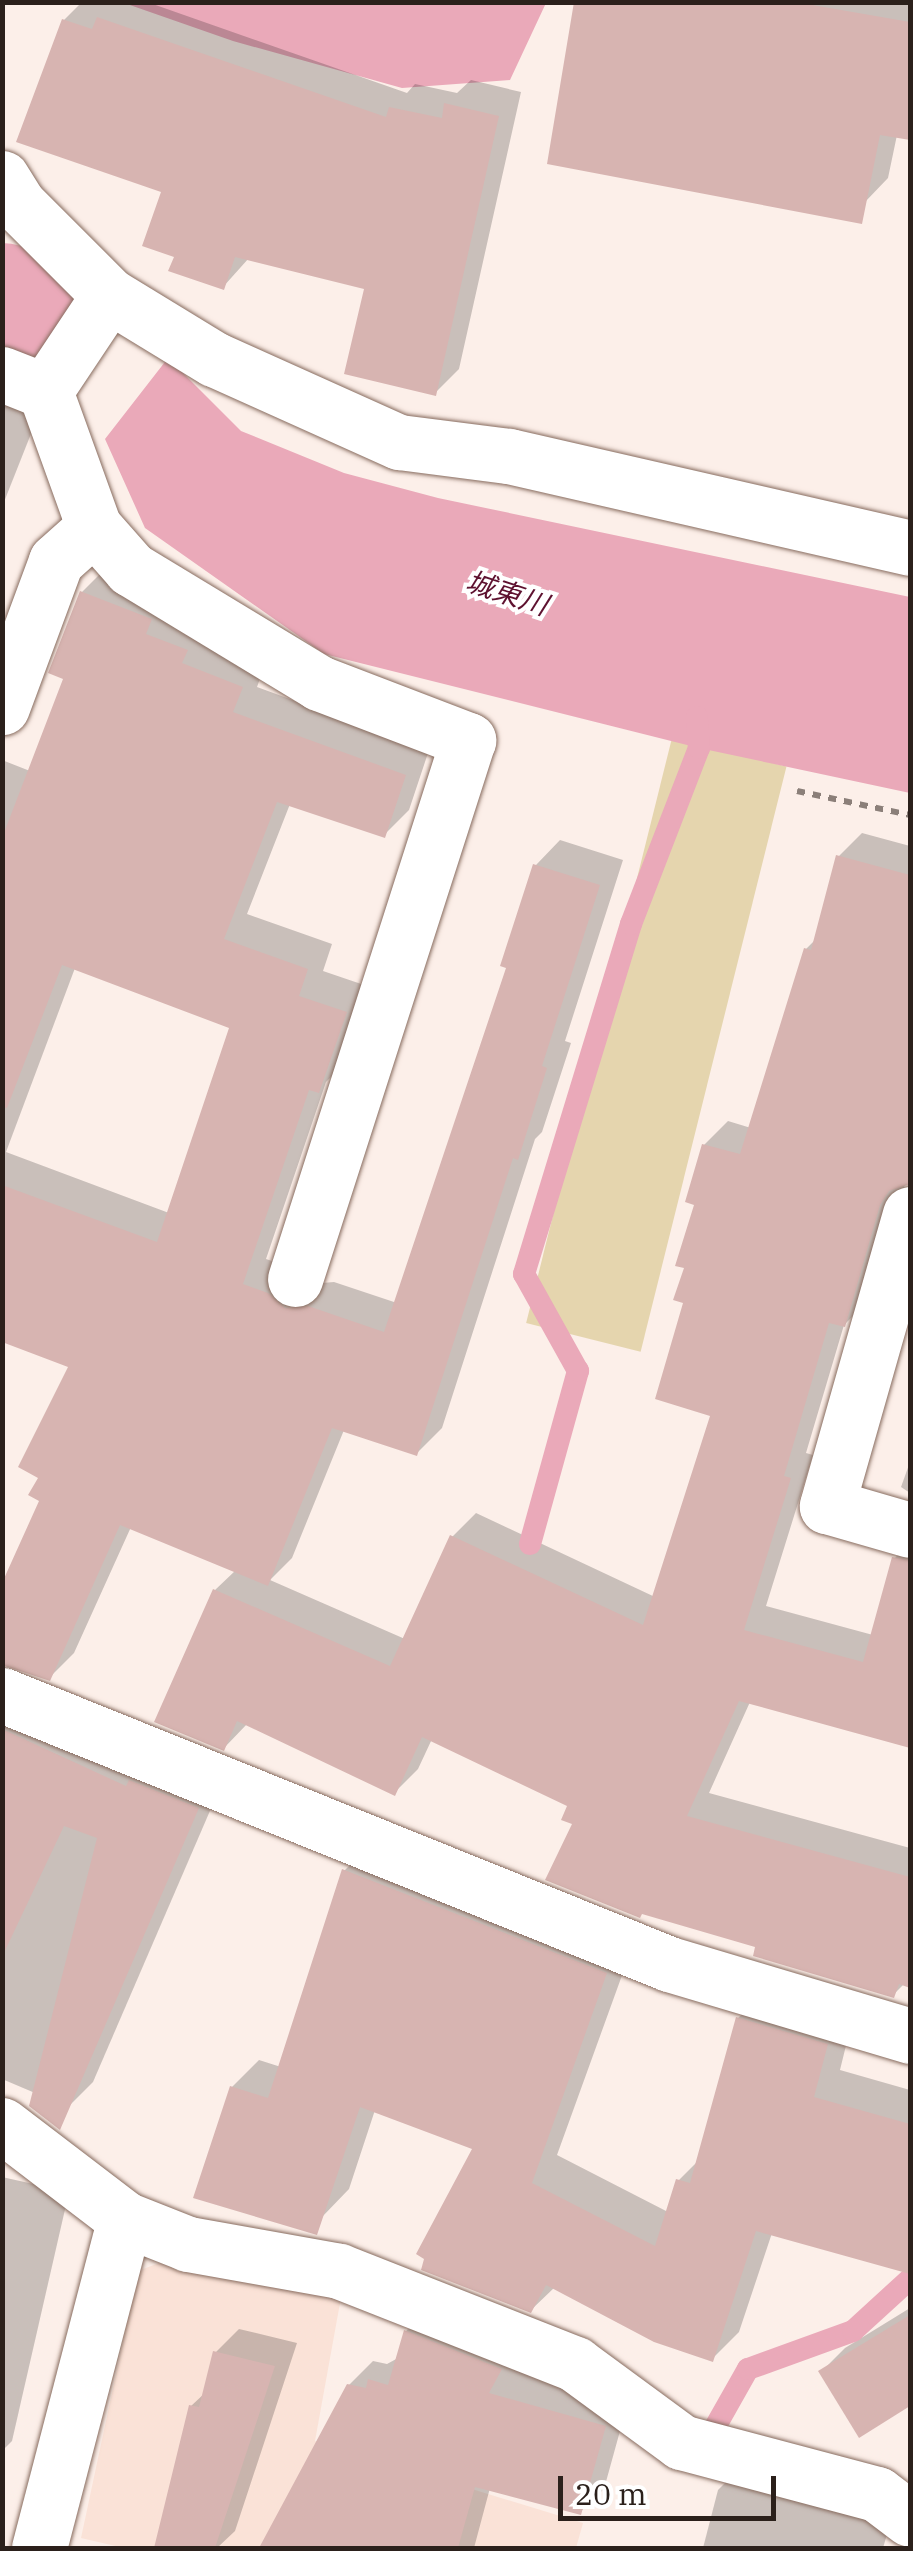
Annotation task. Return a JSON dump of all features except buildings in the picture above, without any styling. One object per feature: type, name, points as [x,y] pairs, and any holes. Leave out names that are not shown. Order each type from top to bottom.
[{"type":"street","points":[[2,178],[18,204],[109,294],[214,359],[399,442],[509,456],[910,548]]},
{"type":"street","points":[[109,294],[24,382],[94,527],[131,568],[318,683],[468,740],[295,1278]]},
{"type":"street","points":[[2,707],[56,561],[94,527]]},
{"type":"street","points":[[910,1214],[827,1506],[910,1530]]},
{"type":"street","points":[[2,1695],[669,1964],[910,2036]]},
{"type":"street","points":[[2,2124],[125,2219],[188,2244],[338,2271],[575,2364],[681,2442],[877,2494],[910,2519]]},
{"type":"street","points":[[39,2548],[125,2219]]},
{"type":"path","points":[[797,791],[910,814]]},
{"type":"shaded area","points":[[672,738],[786,767],[641,1352],[526,1323]]},
{"type":"shaded area","points":[[175,2257],[342,2292],[315,2441],[583,2523],[576,2548],[124,2548],[81,2538],[138,2271]]},
{"type":"water","points":[[108,3],[546,3],[510,80],[402,88],[233,41],[127,4]]},
{"type":"water","points":[[168,358],[241,431],[344,473],[438,498],[910,597],[910,793],[699,748],[324,654],[145,528],[105,439]]},
{"type":"waterway","name":"城東川","points":[[2,308],[17,320]]},
{"type":"waterway","points":[[530,1544],[578,1371],[524,1274],[631,924],[699,748],[697,717]]},
{"type":"waterway","points":[[714,2429],[748,2369],[853,2331],[910,2279]]}]
